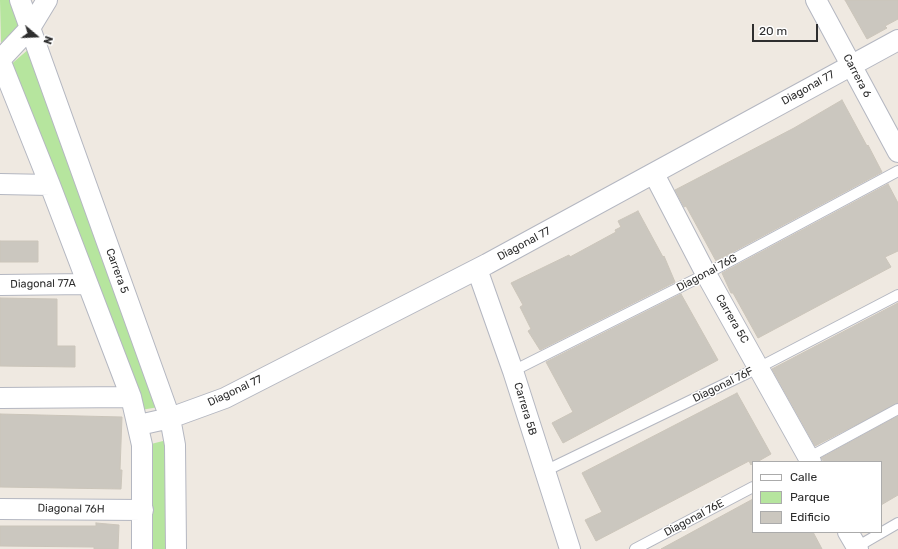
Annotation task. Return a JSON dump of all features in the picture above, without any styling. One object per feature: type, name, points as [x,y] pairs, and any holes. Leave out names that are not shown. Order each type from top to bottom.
[{"type":"street","name":"Carrera 5","points":[[20,0],[170,418],[175,445],[176,549]]},
{"type":"street","points":[[47,0],[30,28],[0,60],[50,185],[131,397],[139,425],[142,445],[142,549]]},
{"type":"street","name":"Carrera 6","points":[[816,0],[898,152]]},
{"type":"street","name":"Diagonal 77","points":[[139,425],[170,418],[226,398],[477,269],[654,174],[851,64],[898,40]]},
{"type":"street","name":"Carrera 5C","points":[[654,174],[706,274],[760,367],[807,461]]},
{"type":"street","points":[[0,184],[50,185]]},
{"type":"street","name":"Carrera 5B","points":[[477,269],[513,371],[570,549]]},
{"type":"street","name":"Diagonal 77A","points":[[0,285],[87,284]]},
{"type":"street","points":[[0,398],[131,397]]},
{"type":"street","name":"Diagonal 76H","points":[[0,509],[143,510]]},
{"type":"lane","name":"Diagonal 76G","points":[[513,371],[706,274],[898,171]]},
{"type":"lane","name":"Diagonal 76F","points":[[545,471],[760,367],[898,295]]},
{"type":"lane","points":[[807,461],[898,409]]},
{"type":"lane","name":"Diagonal 76E","points":[[635,549],[752,488]]},
{"type":"lane","points":[[882,531],[898,523]]},
{"type":"lane","points":[[854,544],[877,533]]},
{"type":"green space","points":[[0,0],[12,0],[20,24],[1,43]]},
{"type":"green space","points":[[30,48],[159,407],[141,410],[8,67]]},
{"type":"green space","points":[[167,440],[166,549],[149,549],[151,444]]},
{"type":"building","points":[[845,0],[898,0],[898,19],[885,26],[887,28],[867,39]]},
{"type":"building","points":[[842,100],[882,172],[716,261],[686,206],[684,207],[675,190],[794,128]]},
{"type":"building","points":[[888,184],[898,203],[898,251],[885,257],[891,267],[758,338],[733,293],[731,293],[722,273]]},
{"type":"building","points":[[638,211],[663,257],[664,256],[675,282],[540,350],[528,331],[531,329],[520,307],[523,305],[511,283],[569,255],[570,257],[616,232],[615,230],[621,227],[618,221]]},
{"type":"building","points":[[0,241],[38,241],[38,262],[0,262]]},
{"type":"building","points":[[681,294],[718,360],[563,443],[552,423],[573,412],[546,362]]},
{"type":"building","points":[[0,298],[57,299],[57,346],[75,346],[75,367],[0,366]]},
{"type":"building","points":[[898,303],[898,403],[815,446],[772,369]]},
{"type":"building","points":[[737,393],[771,454],[759,461],[752,461],[751,465],[749,461],[596,541],[585,520],[602,512],[582,473]]},
{"type":"building","points":[[0,414],[122,417],[120,470],[122,470],[121,489],[0,487]]},
{"type":"building","points":[[898,416],[898,495],[882,504],[882,461],[823,461],[821,458]]},
{"type":"building","points":[[752,500],[752,533],[814,533],[822,549],[661,549]]},
{"type":"building","points":[[96,523],[119,525],[118,549],[94,549],[94,547],[0,546],[0,526],[96,526]]}]
